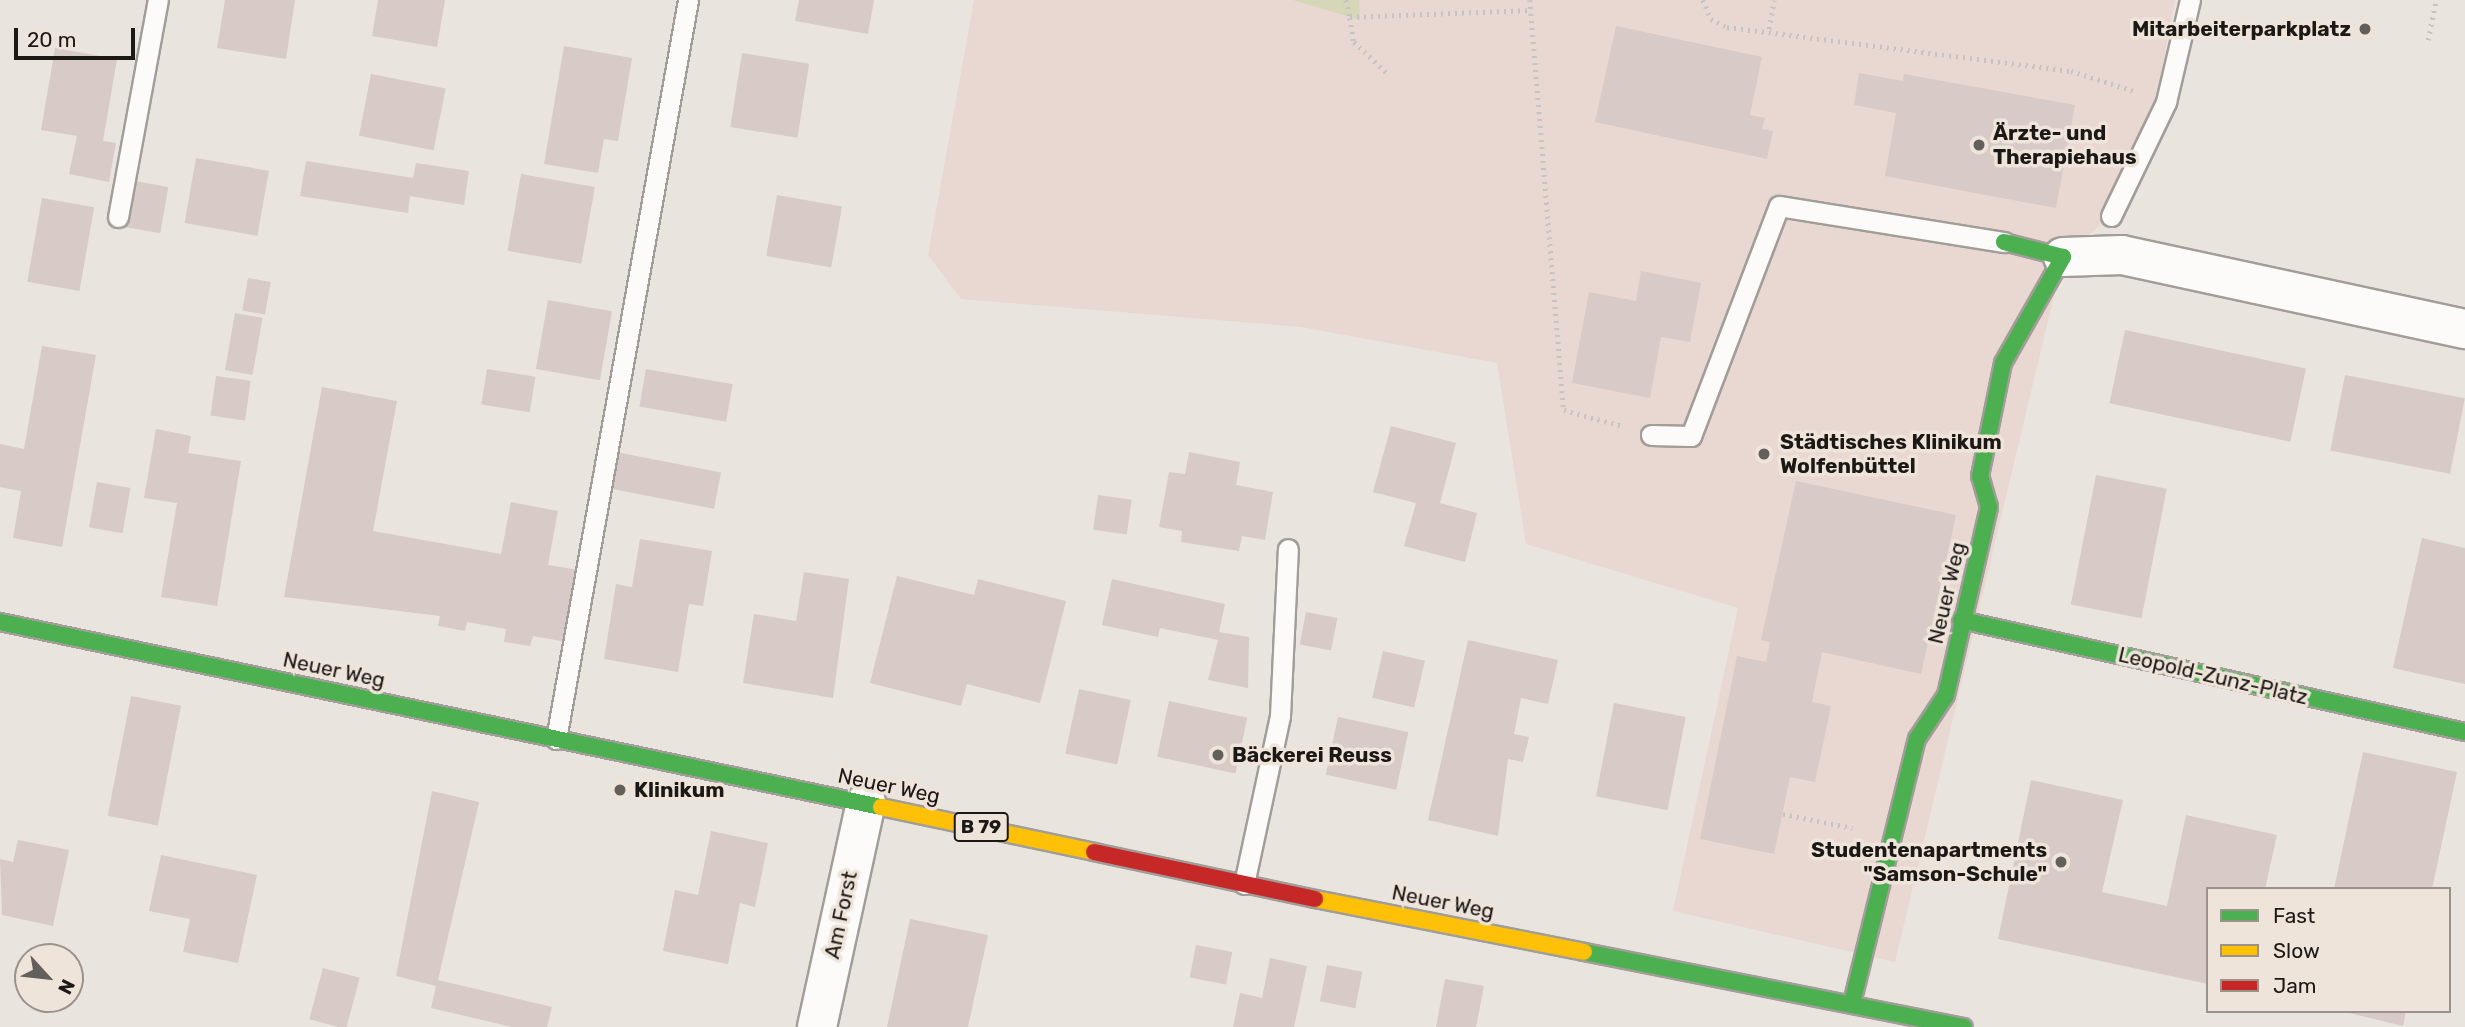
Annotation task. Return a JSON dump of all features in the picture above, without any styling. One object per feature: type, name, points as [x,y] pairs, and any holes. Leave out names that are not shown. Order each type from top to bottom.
[{"type":"main road","points":[[2004,242],[2063,257]]},
{"type":"main road","name":"Neuer Weg","points":[[1852,1003],[1917,739],[1945,695],[1989,507],[1980,476],[2003,363],[2063,257]]},
{"type":"main road","name":"Leopold-Zunz-Platz","points":[[1961,620],[2465,732]]},
{"type":"main road","name":"Neuer Weg","points":[[0,622],[1244,884],[1964,1027]]},
{"type":"street","points":[[2063,257],[2122,255],[2465,329]]},
{"type":"street","name":"Am Forst","points":[[817,1027],[866,803]]},
{"type":"lane","points":[[118,217],[158,0]]},
{"type":"lane","points":[[556,738],[688,0]]},
{"type":"lane","points":[[2111,216],[2166,102],[2190,0]]},
{"type":"lane","points":[[1651,435],[1692,436],[1779,206],[2004,242]]},
{"type":"lane","points":[[1244,884],[1280,716],[1287,549]]},
{"type":"path","points":[[1346,0],[1354,42],[1388,75]]},
{"type":"path","points":[[1530,0],[1564,410],[1651,435]]},
{"type":"path","points":[[1703,0],[1719,23],[2071,71],[2166,102]]},
{"type":"path","points":[[1769,29],[1774,0]]},
{"type":"path","points":[[2428,40],[2436,0]]},
{"type":"path","points":[[1350,18],[1530,10]]},
{"type":"path","points":[[1783,814],[1892,835]]},
{"type":"shaded area","name":"Städtisches Klinikum Wolfenbüttel","points":[[974,0],[2175,0],[2148,143],[2111,216],[2063,258],[1895,962],[1673,911],[1738,608],[1526,544],[1497,363],[1301,327],[961,299],[928,255]]},
{"type":"green space","points":[[1293,0],[1359,0],[1360,20],[1350,17]]},
{"type":"building","points":[[225,0],[295,0],[286,59],[217,48]]},
{"type":"building","points":[[378,0],[445,0],[437,47],[372,36]]},
{"type":"building","points":[[799,0],[874,0],[868,34],[795,21]]},
{"type":"building","points":[[1616,26],[1762,57],[1750,115],[1765,118],[1762,129],[1773,131],[1767,159],[1595,122]]},
{"type":"building","points":[[564,46],[632,58],[618,141],[604,139],[598,173],[544,164]]},
{"type":"building","points":[[55,48],[117,59],[103,141],[116,143],[109,182],[69,174],[77,136],[41,130]]},
{"type":"building","points":[[742,53],[809,64],[797,138],[730,127]]},
{"type":"building","name":"Ärzte- und Therapiehaus","points":[[1859,73],[1903,81],[1904,74],[2075,105],[2056,208],[1885,176],[1896,113],[1854,105]]},
{"type":"building","points":[[371,74],[446,89],[434,150],[359,136]]},
{"type":"building","points":[[196,158],[269,171],[257,236],[185,223]]},
{"type":"building","points":[[306,161],[413,178],[416,163],[469,171],[464,205],[410,196],[408,213],[300,196]]},
{"type":"building","points":[[521,174],[595,187],[581,264],[507,251]]},
{"type":"building","points":[[129,180],[168,187],[160,233],[121,226]]},
{"type":"building","points":[[777,195],[842,206],[831,268],[766,256]]},
{"type":"building","points":[[42,198],[94,207],[79,291],[27,282]]},
{"type":"building","points":[[1641,271],[1701,283],[1690,342],[1661,337],[1650,398],[1572,383],[1589,292],[1636,301]]},
{"type":"building","points":[[248,278],[271,282],[265,314],[242,310]]},
{"type":"building","points":[[548,300],[612,311],[600,380],[536,369]]},
{"type":"building","points":[[235,313],[263,318],[253,375],[225,370]]},
{"type":"building","points":[[2125,330],[2306,368],[2290,442],[2109,403]]},
{"type":"building","points":[[42,346],[96,355],[62,547],[13,538],[21,491],[0,487],[0,444],[24,449]]},
{"type":"building","points":[[487,369],[535,377],[530,412],[481,405]]},
{"type":"building","points":[[646,369],[733,384],[726,422],[639,406]]},
{"type":"building","points":[[2345,375],[2465,398],[2450,474],[2330,451]]},
{"type":"building","points":[[216,376],[251,381],[245,420],[210,416]]},
{"type":"building","points":[[322,387],[397,401],[373,531],[501,554],[511,502],[558,511],[548,565],[579,570],[566,642],[533,636],[530,646],[504,642],[506,629],[467,622],[465,631],[438,626],[440,616],[284,597]]},
{"type":"building","points":[[1391,426],[1456,443],[1440,503],[1477,513],[1465,562],[1404,546],[1416,503],[1373,492]]},
{"type":"building","points":[[156,429],[191,436],[188,453],[241,461],[217,606],[161,597],[177,503],[144,498]]},
{"type":"building","points":[[616,452],[721,472],[714,509],[609,488]]},
{"type":"building","points":[[1189,452],[1240,462],[1236,485],[1273,492],[1265,540],[1242,536],[1239,551],[1181,542],[1182,531],[1159,527],[1169,472],[1185,474]]},
{"type":"building","points":[[2096,475],[2167,489],[2141,618],[2071,605]]},
{"type":"building","points":[[1796,481],[1956,515],[1921,674],[1822,652],[1812,702],[1831,706],[1815,782],[1790,777],[1774,854],[1700,839],[1737,656],[1766,662],[1770,642],[1761,640]]},
{"type":"building","points":[[97,482],[130,488],[122,533],[89,527]]},
{"type":"building","points":[[1098,495],[1132,500],[1127,534],[1093,530]]},
{"type":"building","points":[[2422,538],[2465,548],[2465,684],[2393,668]]},
{"type":"building","points":[[640,539],[712,551],[703,606],[689,604],[678,672],[604,659],[616,584],[632,587]]},
{"type":"building","points":[[804,572],[849,579],[833,698],[743,683],[754,614],[796,621]]},
{"type":"building","points":[[897,576],[974,595],[978,579],[1066,601],[1040,703],[967,684],[961,706],[870,683]]},
{"type":"building","points":[[1112,579],[1225,604],[1219,632],[1249,637],[1248,688],[1208,680],[1218,640],[1160,628],[1158,637],[1102,625]]},
{"type":"building","points":[[1306,612],[1337,618],[1331,650],[1300,644]]},
{"type":"building","points":[[1468,640],[1558,660],[1548,704],[1521,698],[1514,734],[1529,737],[1523,762],[1508,759],[1498,836],[1428,820]]},
{"type":"building","points":[[1383,651],[1425,661],[1414,707],[1372,698]]},
{"type":"building","points":[[1079,689],[1131,700],[1117,765],[1065,754]]},
{"type":"building","points":[[131,696],[181,706],[158,825],[108,816]]},
{"type":"building","points":[[1169,701],[1247,718],[1235,773],[1157,757]]},
{"type":"building","points":[[1614,703],[1686,717],[1668,810],[1596,796]]},
{"type":"building","points":[[1338,717],[1408,732],[1396,790],[1326,775]]},
{"type":"building","points":[[2363,752],[2457,772],[2432,887],[2334,887]]},
{"type":"building","name":"Studentenapartments \"Samson-Schule\"","points":[[2031,780],[2123,800],[2102,892],[2167,906],[2186,815],[2277,835],[2265,887],[2206,887],[2206,984],[1998,939]]},
{"type":"building","points":[[432,791],[479,802],[438,980],[552,1007],[547,1027],[512,1027],[431,1008],[436,986],[396,976]]},
{"type":"building","points":[[711,831],[768,843],[755,907],[740,903],[728,964],[663,951],[675,890],[698,895]]},
{"type":"building","points":[[18,840],[69,850],[53,926],[2,915],[0,859],[13,862]]},
{"type":"building","points":[[161,855],[257,875],[238,963],[183,952],[190,919],[149,911]]},
{"type":"building","points":[[910,919],[988,935],[968,1027],[887,1027]]},
{"type":"building","points":[[1196,945],[1232,952],[1226,984],[1190,977]]},
{"type":"building","points":[[1270,958],[1307,966],[1294,1027],[1233,1027],[1240,993],[1262,998]]},
{"type":"building","points":[[1327,965],[1362,972],[1355,1008],[1320,1001]]},
{"type":"building","points":[[323,968],[360,978],[347,1027],[309,1019]]},
{"type":"building","points":[[1445,979],[1484,986],[1476,1027],[1436,1027]]},
{"type":"building","points":[[2349,1013],[2406,1013],[2403,1026]]},
{"type":"traffic: fast","points":[[1852,1003],[1917,739],[1946,695],[1989,507],[1980,476],[2003,363],[2063,257],[2004,242]]},
{"type":"traffic: fast","points":[[1961,620],[2465,732]]},
{"type":"traffic: fast","points":[[0,622],[881,807]]},
{"type":"traffic: fast","points":[[1584,952],[1964,1027]]},
{"type":"traffic: slow","points":[[881,807],[1094,852]]},
{"type":"traffic: slow","points":[[1315,899],[1584,952]]},
{"type":"traffic: jam","points":[[1094,852],[1315,899]]},
{"type":"place","name":"Mitarbeiterparkplatz","points":[[2365,29]]},
{"type":"place","name":"Ärzte- und Therapiehaus","points":[[1979,145]]},
{"type":"place","name":"Städtisches Klinikum Wolfenbüttel","points":[[1764,454]]},
{"type":"place","name":"Bäckerei Reuss","points":[[1218,755]]},
{"type":"place","name":"Klinikum","points":[[620,790]]},
{"type":"place","name":"Studentenapartments \"Samson-Schule\"","points":[[2061,862]]}]
